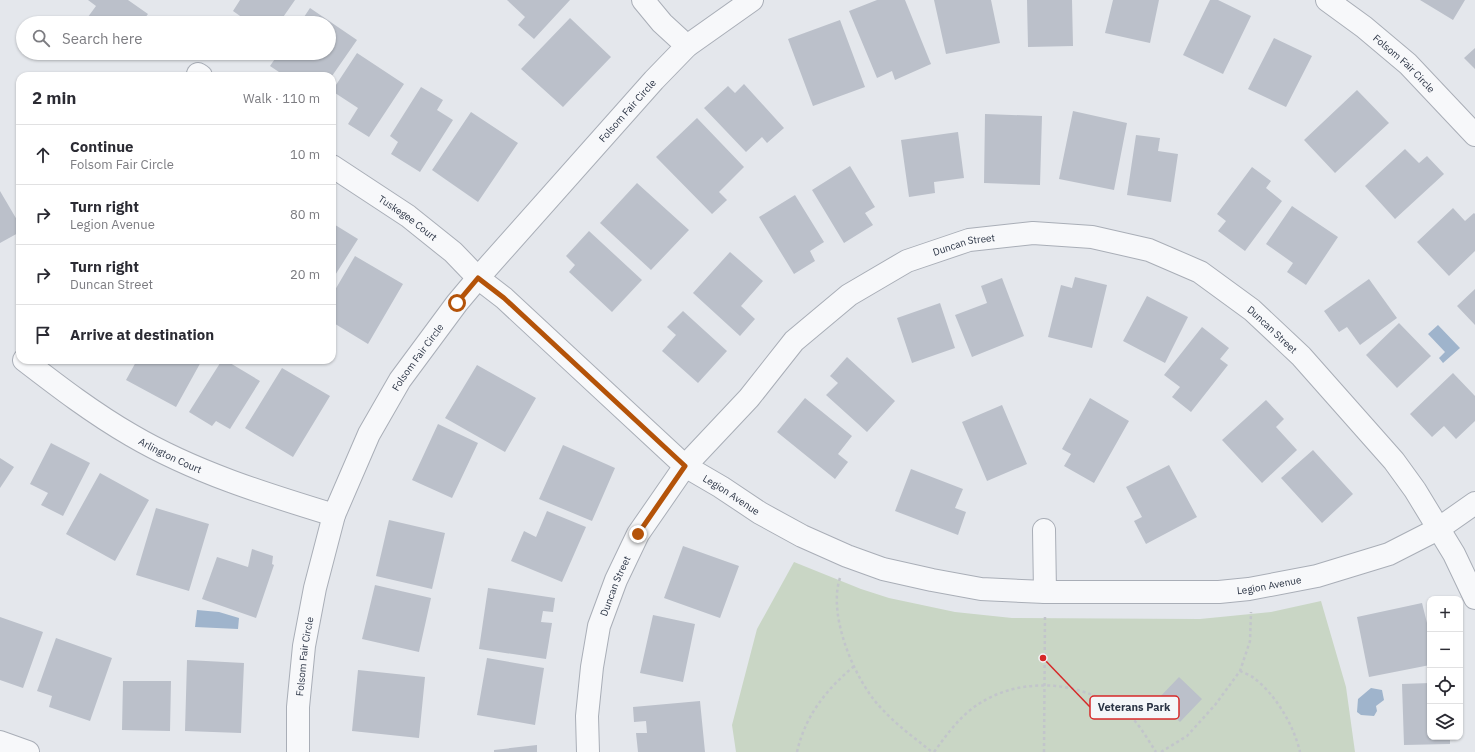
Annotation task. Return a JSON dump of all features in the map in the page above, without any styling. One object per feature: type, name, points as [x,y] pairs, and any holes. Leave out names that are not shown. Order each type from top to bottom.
[{"type":"street","points":[[643,0],[662,23],[688,46]]},
{"type":"street","name":"Folsom Fair Circle","points":[[298,752],[298,707],[304,646],[315,588],[334,515],[370,434],[400,380],[457,303],[478,278],[654,80],[688,46],[752,0]]},
{"type":"street","name":"Folsom Fair Circle","points":[[1327,0],[1364,27],[1408,64],[1475,135]]},
{"type":"street","name":"Tuskegee Court","points":[[336,169],[408,216],[453,252],[478,278]]},
{"type":"street","name":"Duncan Street","points":[[588,752],[587,716],[592,667],[599,626],[616,580],[638,534],[685,466],[748,398],[794,341],[849,295],[907,261],[969,240],[1033,234],[1092,237],[1149,250],[1200,272],[1252,310],[1301,356],[1394,461],[1454,554],[1475,598]]},
{"type":"street","name":"Legion Avenue","points":[[478,278],[504,298],[685,466],[721,486],[760,513],[802,536],[847,556],[883,569],[974,588],[1045,592],[1220,592],[1249,589],[1318,576],[1390,554],[1438,529],[1475,503]]},
{"type":"street","name":"Arlington Court","points":[[29,364],[85,406],[132,436],[194,466],[260,493],[334,515]]},
{"type":"street","points":[[1044,530],[1045,592]]},
{"type":"street","points":[[4,746],[28,752]]},
{"type":"path","points":[[847,556],[836,589],[842,632],[853,667],[884,712],[933,752],[951,729],[970,710],[1001,693],[1020,687],[1044,684],[1074,688],[1101,698],[1130,716],[1156,752]]},
{"type":"path","points":[[1161,752],[1186,736],[1215,705],[1240,671],[1250,641],[1252,620],[1249,589]]},
{"type":"path","points":[[1044,752],[1045,592]]},
{"type":"path","points":[[797,752],[800,741],[815,708],[832,685],[853,667]]},
{"type":"path","points":[[1240,671],[1254,677],[1274,700],[1293,730],[1300,752]]},
{"type":"green space","points":[[794,562],[861,589],[889,598],[955,612],[1012,618],[1200,619],[1271,612],[1321,601],[1346,687],[1355,752],[736,752],[732,725],[757,629]]},
{"type":"water","points":[[1438,325],[1460,348],[1443,363],[1439,358],[1445,352],[1428,334]]},
{"type":"water","points":[[197,610],[219,612],[239,618],[238,629],[195,627]]},
{"type":"water","points":[[1371,688],[1382,690],[1384,700],[1376,706],[1377,711],[1374,716],[1361,715],[1357,712],[1358,699]]},
{"type":"building","points":[[88,0],[128,0],[148,14],[146,16],[89,16],[96,6]]},
{"type":"building","points":[[240,0],[295,0],[284,16],[240,16],[233,11]]},
{"type":"building","points":[[507,0],[570,0],[534,39],[518,25],[525,17]]},
{"type":"building","points":[[877,0],[905,0],[931,64],[895,80],[892,71],[877,78],[849,11]]},
{"type":"building","points":[[934,0],[991,0],[1000,43],[946,54]]},
{"type":"building","points":[[1027,0],[1072,0],[1073,46],[1028,47]]},
{"type":"building","points":[[1113,0],[1159,0],[1150,43],[1105,33]]},
{"type":"building","points":[[1210,0],[1218,0],[1251,16],[1223,74],[1183,55]]},
{"type":"building","points":[[1420,0],[1465,0],[1453,20]]},
{"type":"building","points":[[310,8],[322,16],[305,16]]},
{"type":"building","points":[[570,18],[611,57],[563,107],[521,69]]},
{"type":"building","points":[[840,20],[865,87],[813,106],[788,39]]},
{"type":"building","points":[[336,26],[357,40],[335,72],[279,72],[270,66],[274,60],[336,60]]},
{"type":"building","points":[[1274,38],[1312,56],[1286,107],[1248,89]]},
{"type":"building","points":[[1475,48],[1475,69],[1464,58]]},
{"type":"building","points":[[357,53],[404,84],[369,137],[348,124],[358,108],[336,94],[336,85]]},
{"type":"building","points":[[744,84],[784,128],[767,143],[762,137],[746,152],[704,108],[728,86],[735,93]]},
{"type":"building","points":[[421,87],[443,100],[437,110],[453,120],[420,172],[391,154],[398,142],[390,136]]},
{"type":"building","points":[[1357,90],[1389,123],[1335,173],[1304,140]]},
{"type":"building","points":[[1073,111],[1127,123],[1114,190],[1059,179]]},
{"type":"building","points":[[471,112],[518,143],[478,202],[432,170]]},
{"type":"building","points":[[985,114],[1042,116],[1040,185],[984,183]]},
{"type":"building","points":[[697,118],[744,167],[719,192],[727,200],[712,214],[656,157]]},
{"type":"building","points":[[958,132],[964,178],[934,182],[935,193],[909,197],[901,140]]},
{"type":"building","points":[[1136,135],[1160,138],[1158,151],[1178,154],[1171,202],[1127,195]]},
{"type":"building","points":[[1405,149],[1419,163],[1427,156],[1444,174],[1395,219],[1365,186]]},
{"type":"building","points":[[850,166],[875,207],[865,213],[873,225],[844,243],[812,190]]},
{"type":"building","points":[[1252,167],[1271,181],[1266,188],[1282,201],[1245,251],[1218,231],[1226,221],[1217,214]]},
{"type":"building","points":[[637,183],[689,230],[651,270],[600,223]]},
{"type":"building","points":[[0,191],[16,218],[16,234],[0,243]]},
{"type":"building","points":[[795,195],[824,242],[810,251],[815,261],[794,274],[759,217]]},
{"type":"building","points":[[1292,206],[1338,237],[1306,285],[1287,272],[1293,263],[1266,244]]},
{"type":"building","points":[[1453,208],[1465,221],[1474,213],[1475,214],[1475,251],[1449,276],[1417,242]]},
{"type":"building","points":[[336,225],[358,239],[336,274]]},
{"type":"building","points":[[589,231],[642,280],[612,312],[569,272],[575,265],[566,256]]},
{"type":"building","points":[[730,252],[763,281],[741,306],[755,319],[740,336],[693,293]]},
{"type":"building","points":[[355,256],[403,284],[368,344],[336,324],[336,288]]},
{"type":"building","points":[[1075,277],[1107,285],[1092,348],[1048,337],[1061,285],[1072,288]]},
{"type":"building","points":[[1002,278],[1024,336],[972,357],[955,315],[987,303],[981,286]]},
{"type":"building","points":[[1369,279],[1397,318],[1360,345],[1347,327],[1339,332],[1324,311]]},
{"type":"building","points":[[1475,289],[1475,325],[1457,306]]},
{"type":"building","points":[[1147,296],[1188,317],[1165,363],[1123,341]]},
{"type":"building","points":[[940,303],[955,348],[912,363],[897,318]]},
{"type":"building","points":[[683,311],[727,351],[698,383],[662,351],[676,335],[667,327]]},
{"type":"building","points":[[1399,323],[1431,356],[1397,388],[1366,355]]},
{"type":"building","points":[[1202,327],[1229,348],[1220,359],[1228,365],[1191,412],[1172,397],[1180,387],[1164,375]]},
{"type":"building","points":[[847,357],[895,401],[867,432],[826,395],[838,383],[830,376]]},
{"type":"building","points":[[135,364],[200,364],[176,407],[126,380]]},
{"type":"building","points":[[219,364],[232,364],[260,381],[230,429],[216,421],[212,426],[189,412]]},
{"type":"building","points":[[477,365],[536,398],[505,452],[445,418]]},
{"type":"building","points":[[282,368],[330,396],[293,457],[245,428]]},
{"type":"building","points":[[1453,373],[1475,396],[1475,421],[1456,439],[1444,426],[1432,437],[1410,414]]},
{"type":"building","points":[[805,398],[852,436],[838,454],[848,462],[835,479],[777,432]]},
{"type":"building","points":[[1090,398],[1129,421],[1094,483],[1064,466],[1071,454],[1062,449]]},
{"type":"building","points":[[1266,400],[1284,419],[1276,427],[1297,450],[1262,483],[1222,440]]},
{"type":"building","points":[[1002,405],[1027,464],[987,481],[962,422]]},
{"type":"building","points":[[438,424],[478,443],[452,498],[412,480]]},
{"type":"building","points":[[51,443],[90,463],[63,516],[41,505],[48,493],[30,484]]},
{"type":"building","points":[[563,445],[615,468],[592,521],[539,499]]},
{"type":"building","points":[[1313,450],[1353,494],[1322,523],[1281,478]]},
{"type":"building","points":[[0,458],[14,467],[0,488]]},
{"type":"building","points":[[1169,465],[1197,517],[1146,544],[1134,521],[1142,517],[1126,487]]},
{"type":"building","points":[[911,469],[963,489],[955,508],[966,512],[958,535],[895,511]]},
{"type":"building","points":[[100,473],[149,500],[115,561],[66,534]]},
{"type":"building","points":[[156,508],[209,524],[189,591],[136,575]]},
{"type":"building","points":[[547,511],[586,527],[562,582],[511,561],[524,531],[536,537]]},
{"type":"building","points":[[389,520],[445,533],[432,589],[376,576]]},
{"type":"building","points":[[683,546],[739,566],[720,618],[664,598]]},
{"type":"building","points":[[252,549],[273,556],[272,564],[274,565],[256,618],[202,599],[217,557],[248,567]]},
{"type":"building","points":[[375,585],[431,598],[419,652],[362,639]]},
{"type":"building","points":[[488,588],[555,598],[553,612],[543,611],[541,622],[552,623],[546,659],[479,649]]},
{"type":"building","points":[[1422,603],[1427,623],[1427,666],[1369,677],[1357,617]]},
{"type":"building","points":[[653,615],[695,624],[683,682],[640,673]]},
{"type":"building","points":[[0,617],[43,632],[23,688],[0,680]]},
{"type":"building","points":[[56,638],[112,658],[90,721],[49,707],[52,696],[37,691]]},
{"type":"building","points":[[487,658],[544,668],[535,725],[477,715]]},
{"type":"building","points":[[187,660],[244,663],[241,733],[185,731]]},
{"type":"building","points":[[358,670],[425,677],[419,738],[352,731]]},
{"type":"building","points":[[1179,677],[1202,699],[1180,722],[1157,700]]},
{"type":"building","points":[[123,681],[171,681],[170,731],[122,730]]},
{"type":"building","points":[[1427,683],[1427,740],[1450,740],[1450,744],[1404,745],[1402,684]]},
{"type":"building","points":[[700,701],[705,752],[638,752],[636,733],[647,733],[646,721],[634,722],[633,707]]},
{"type":"building","points":[[537,745],[537,752],[494,752],[494,750]]},
{"type":"place","name":"Veterans Park","points":[[1043,658]]},
{"type":"route","points":[[457,303],[478,278],[504,298],[685,466],[638,534]]}]
